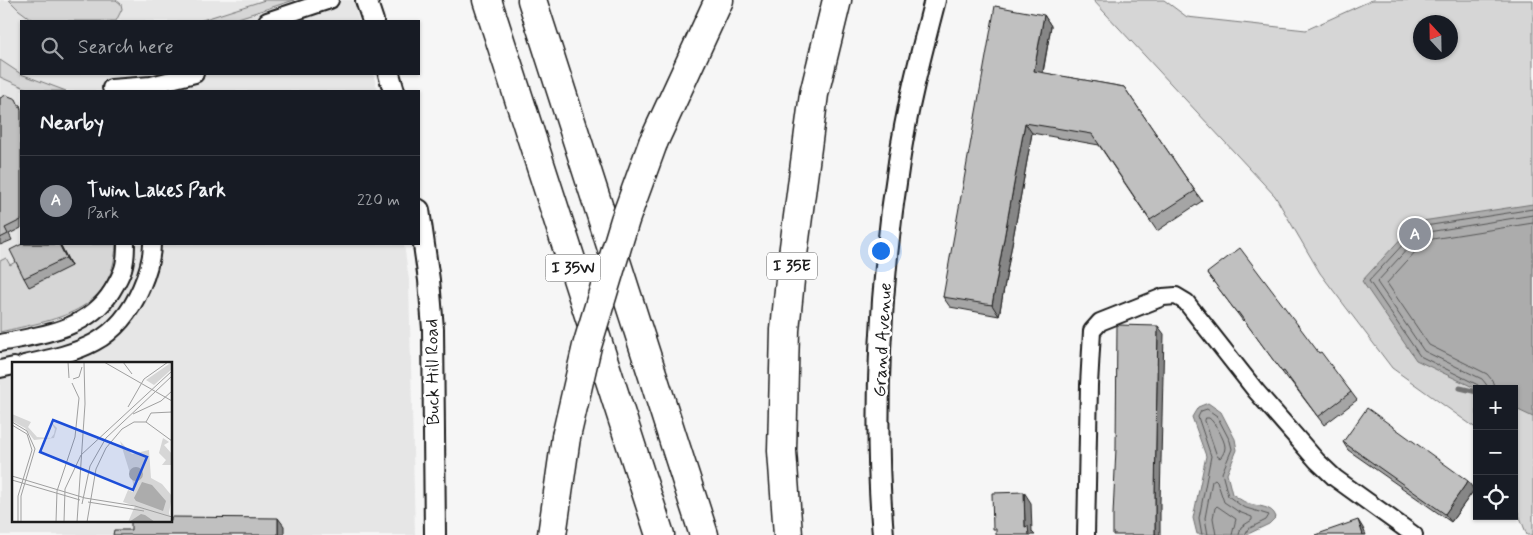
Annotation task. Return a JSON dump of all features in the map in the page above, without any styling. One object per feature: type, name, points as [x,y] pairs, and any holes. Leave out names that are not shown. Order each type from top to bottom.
[{"type":"highway","name":"I 35W","points":[[487,0],[660,535]]},
{"type":"highway","name":"I 35W","points":[[532,0],[704,535]]},
{"type":"highway","points":[[552,535],[566,437],[590,337],[625,220],[653,142],[719,0]]},
{"type":"highway","name":"I 35E","points":[[788,535],[782,451],[785,330],[814,94],[837,0]]},
{"type":"street","points":[[270,20],[330,0]]},
{"type":"street","points":[[366,0],[372,20]]},
{"type":"street","name":"Grand Avenue","points":[[883,535],[879,462],[879,416],[888,241],[899,161],[911,96],[935,0]]},
{"type":"street","points":[[112,84],[151,85],[191,75]]},
{"type":"street","points":[[389,75],[394,90]]},
{"type":"street","name":"Buck Hill Road","points":[[420,216],[430,280],[433,329],[435,535]]},
{"type":"street","points":[[0,343],[42,335],[65,328],[81,321],[98,310],[110,295],[122,274],[126,260],[126,245]]},
{"type":"street","points":[[32,362],[91,345],[121,322],[133,306],[144,281],[152,254],[152,245]]},
{"type":"street","points":[[1086,535],[1088,385],[1092,331],[1100,322],[1163,297],[1176,296],[1186,302],[1256,391],[1317,461],[1335,478],[1414,535]]},
{"type":"shaded area","points":[[0,0],[353,0],[359,20],[20,20],[20,75],[373,75],[378,90],[20,90],[20,245],[404,245],[409,280],[415,535],[0,535]]},
{"type":"shaded area","points":[[9,0],[116,0],[121,4],[122,9],[116,20],[33,20]]},
{"type":"shaded area","points":[[265,0],[294,0],[232,20],[202,20]]},
{"type":"shaded area","points":[[1093,0],[1164,0],[1187,17],[1306,30],[1372,0],[1533,0],[1533,535],[1527,535],[1518,512],[1518,385],[1473,385],[1473,426],[1392,368],[1320,273],[1275,196]]},
{"type":"shaded area","points":[[0,60],[20,75],[63,90],[30,90],[0,77]]},
{"type":"shaded area","points":[[60,245],[116,245],[112,267],[104,285],[92,299],[78,309],[60,317],[0,332],[0,261],[6,258],[10,265],[17,261],[71,266]]},
{"type":"water","points":[[1533,204],[1533,417],[1518,410],[1518,385],[1473,385],[1473,387],[1416,360],[1362,281],[1416,222]]},
{"type":"water","points":[[1208,403],[1221,412],[1235,439],[1237,450],[1227,474],[1232,494],[1247,503],[1268,508],[1276,517],[1269,524],[1246,535],[1197,534],[1193,518],[1206,456],[1192,417],[1198,407]]},
{"type":"building","points":[[995,6],[1044,15],[1034,71],[1124,87],[1195,191],[1150,220],[1092,134],[1025,123],[992,305],[943,297]]},
{"type":"building","points":[[6,95],[16,99],[20,108],[20,220],[5,228],[8,234],[0,238],[0,98]]},
{"type":"building","points":[[20,245],[60,245],[66,258],[24,278],[10,250]]},
{"type":"building","points":[[1240,248],[1319,353],[1321,352],[1351,392],[1318,417],[1207,273]]},
{"type":"building","points":[[1117,325],[1158,326],[1155,535],[1113,535]]},
{"type":"building","points":[[1367,408],[1468,481],[1445,514],[1343,442]]},
{"type":"building","points":[[1024,492],[1025,527],[1028,526],[1029,535],[996,535],[996,529],[993,529],[992,493]]},
{"type":"building","points":[[172,517],[278,518],[278,535],[113,535],[114,530],[131,530],[131,522],[172,522]]},
{"type":"building","points":[[1358,520],[1363,535],[1315,535]]},
{"type":"waterway","points":[[1460,388],[1473,391]]},
{"type":"place","name":"Twin Lakes Park","points":[[1415,234]]}]
